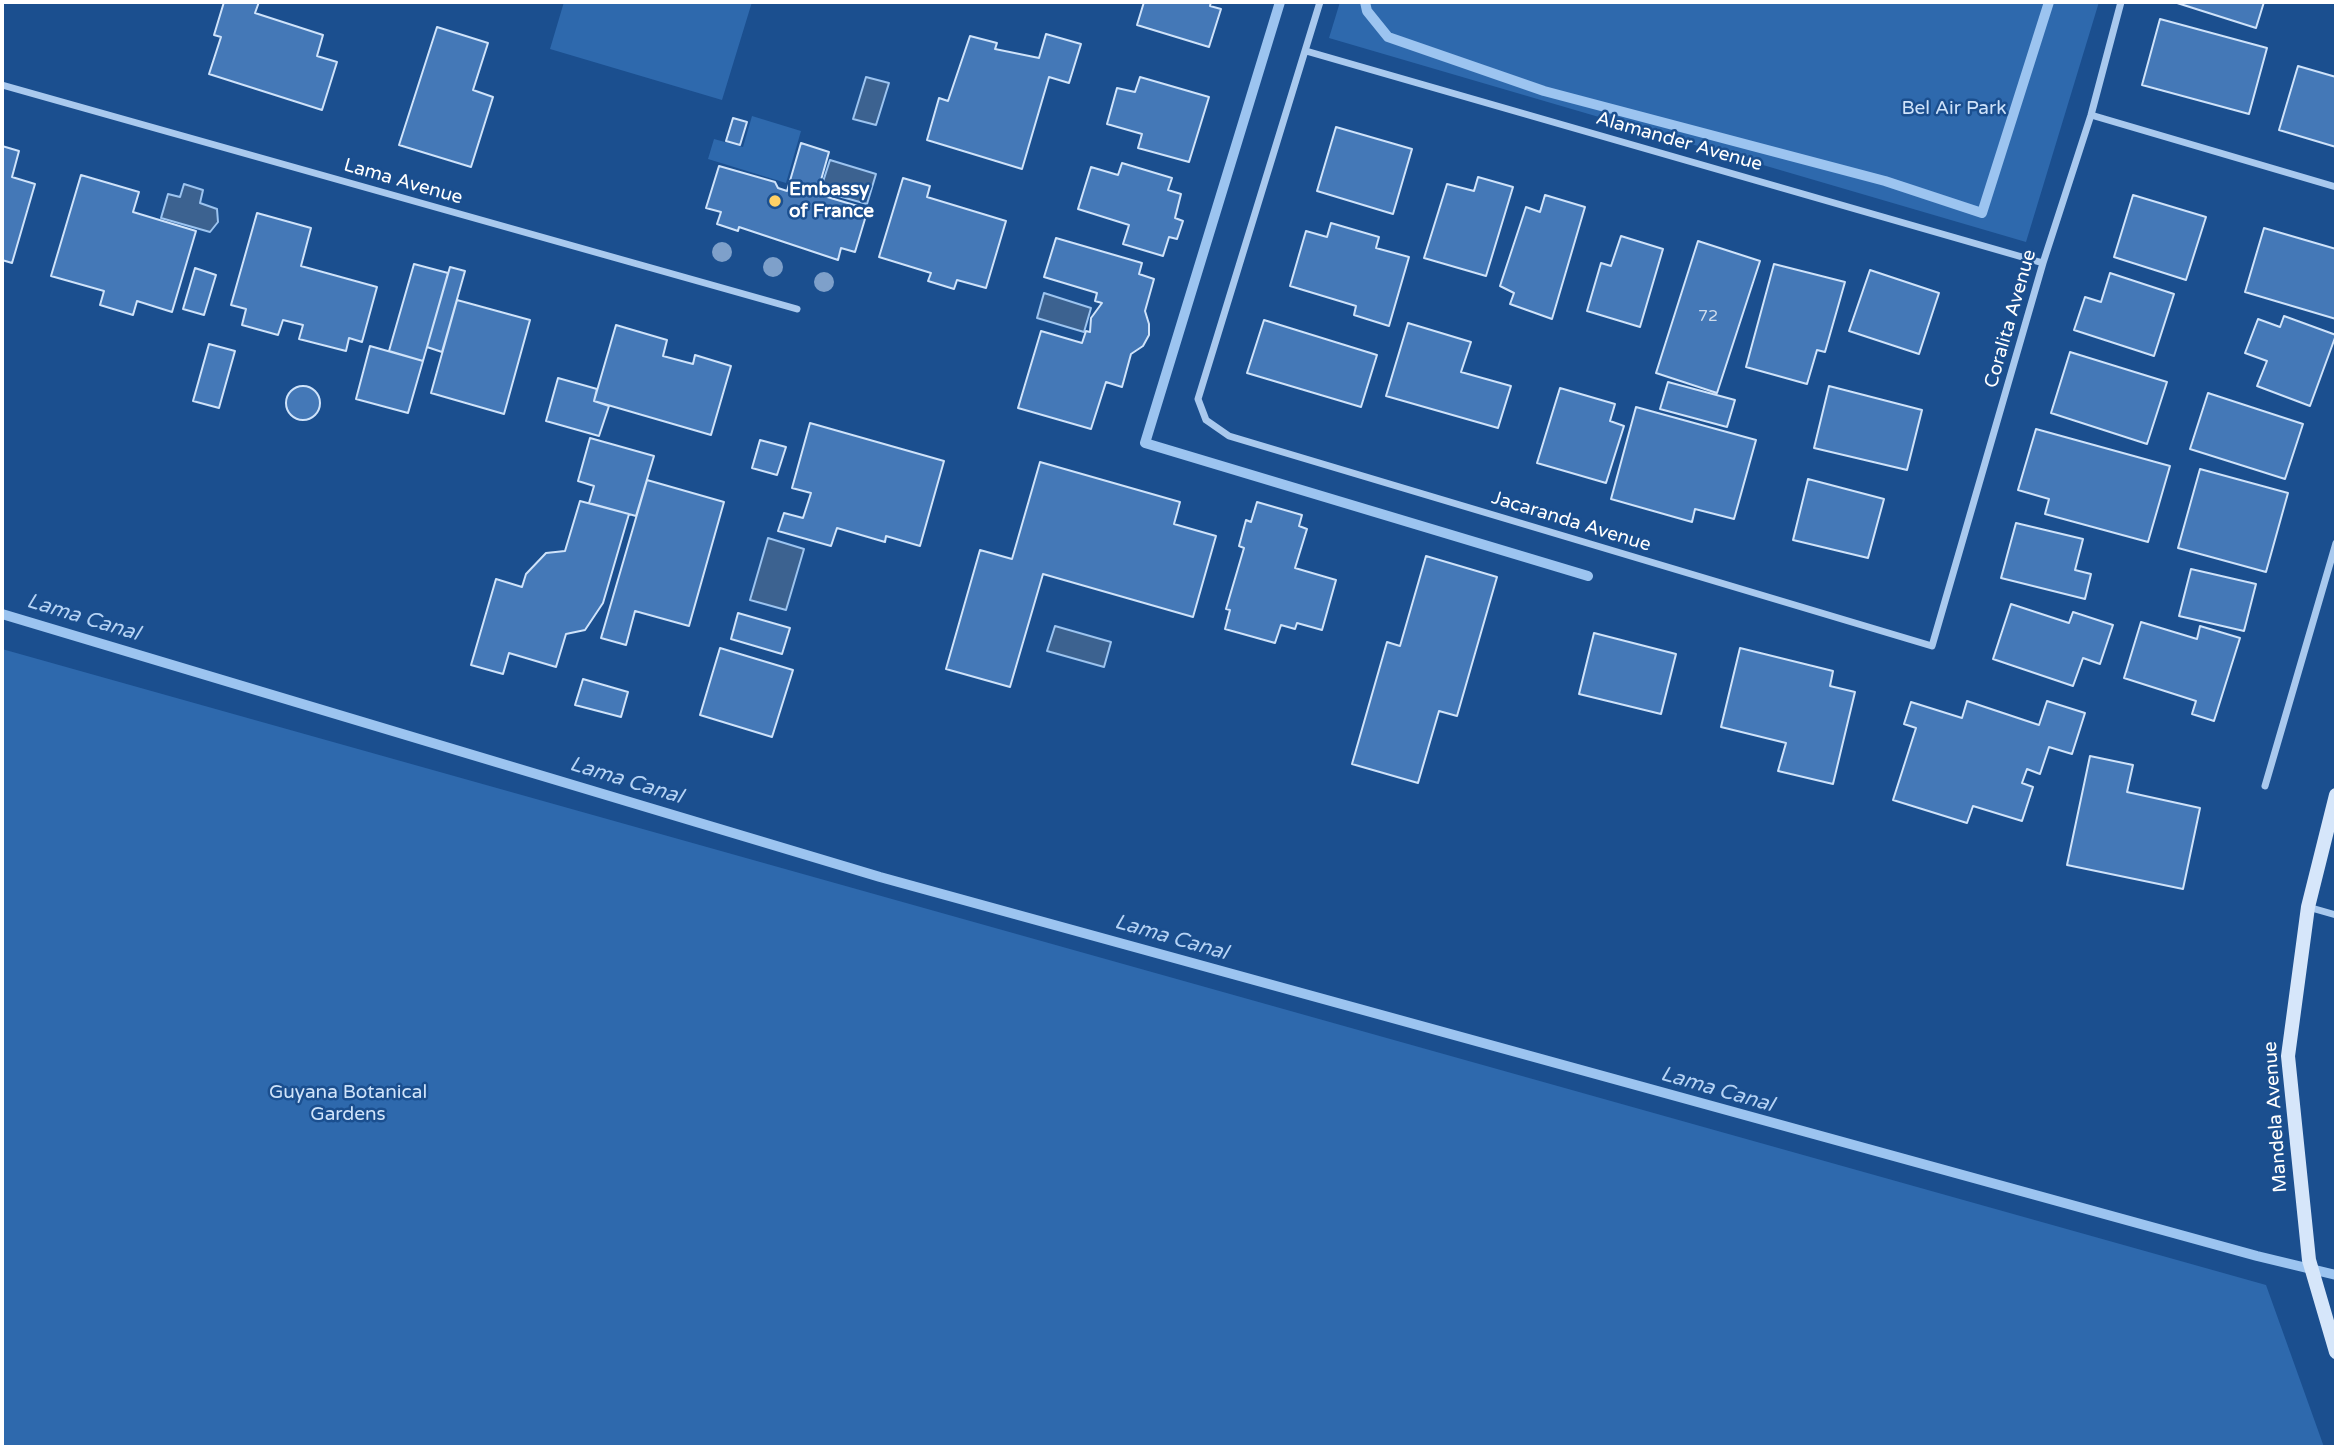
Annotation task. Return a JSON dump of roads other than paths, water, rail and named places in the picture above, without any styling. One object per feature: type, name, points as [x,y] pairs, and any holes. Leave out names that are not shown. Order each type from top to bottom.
[{"type":"main road","name":"Mandela Avenue","points":[[2334,1347],[2309,1260],[2300,1192],[2289,1035],[2308,907],[2336,795]]},
{"type":"street","name":"Coralita Avenue","points":[[1932,646],[2043,264],[2091,115],[2121,2]]},
{"type":"street","points":[[1306,51],[1319,4]]},
{"type":"street","name":"Alamander Avenue","points":[[1306,51],[2043,264]]},
{"type":"street","name":"Jacaranda Avenue","points":[[1306,51],[1198,399],[1206,420],[1229,436],[1932,646]]},
{"type":"street","name":"Lama Avenue","points":[[2,85],[796,309]]},
{"type":"street","points":[[2091,115],[2336,187]]},
{"type":"street","points":[[2265,786],[2336,543]]},
{"type":"street","points":[[2308,907],[2336,915]]},
{"type":"waterway","points":[[1280,2],[1145,443],[1588,576]]},
{"type":"waterway","points":[[1365,2],[1367,11],[1388,37],[1544,91],[1885,181],[1982,213],[2049,2]]},
{"type":"waterway","name":"Lama Canal","points":[[2,614],[880,877],[2257,1256],[2336,1275]]},
{"type":"place","name":"Embassy of France","points":[[775,201]]},
{"type":"park label","name":"Bel Air Park","points":[[1954,109]]},
{"type":"park label","name":"Guyana Botanical Gardens","points":[[348,1104]]}]
